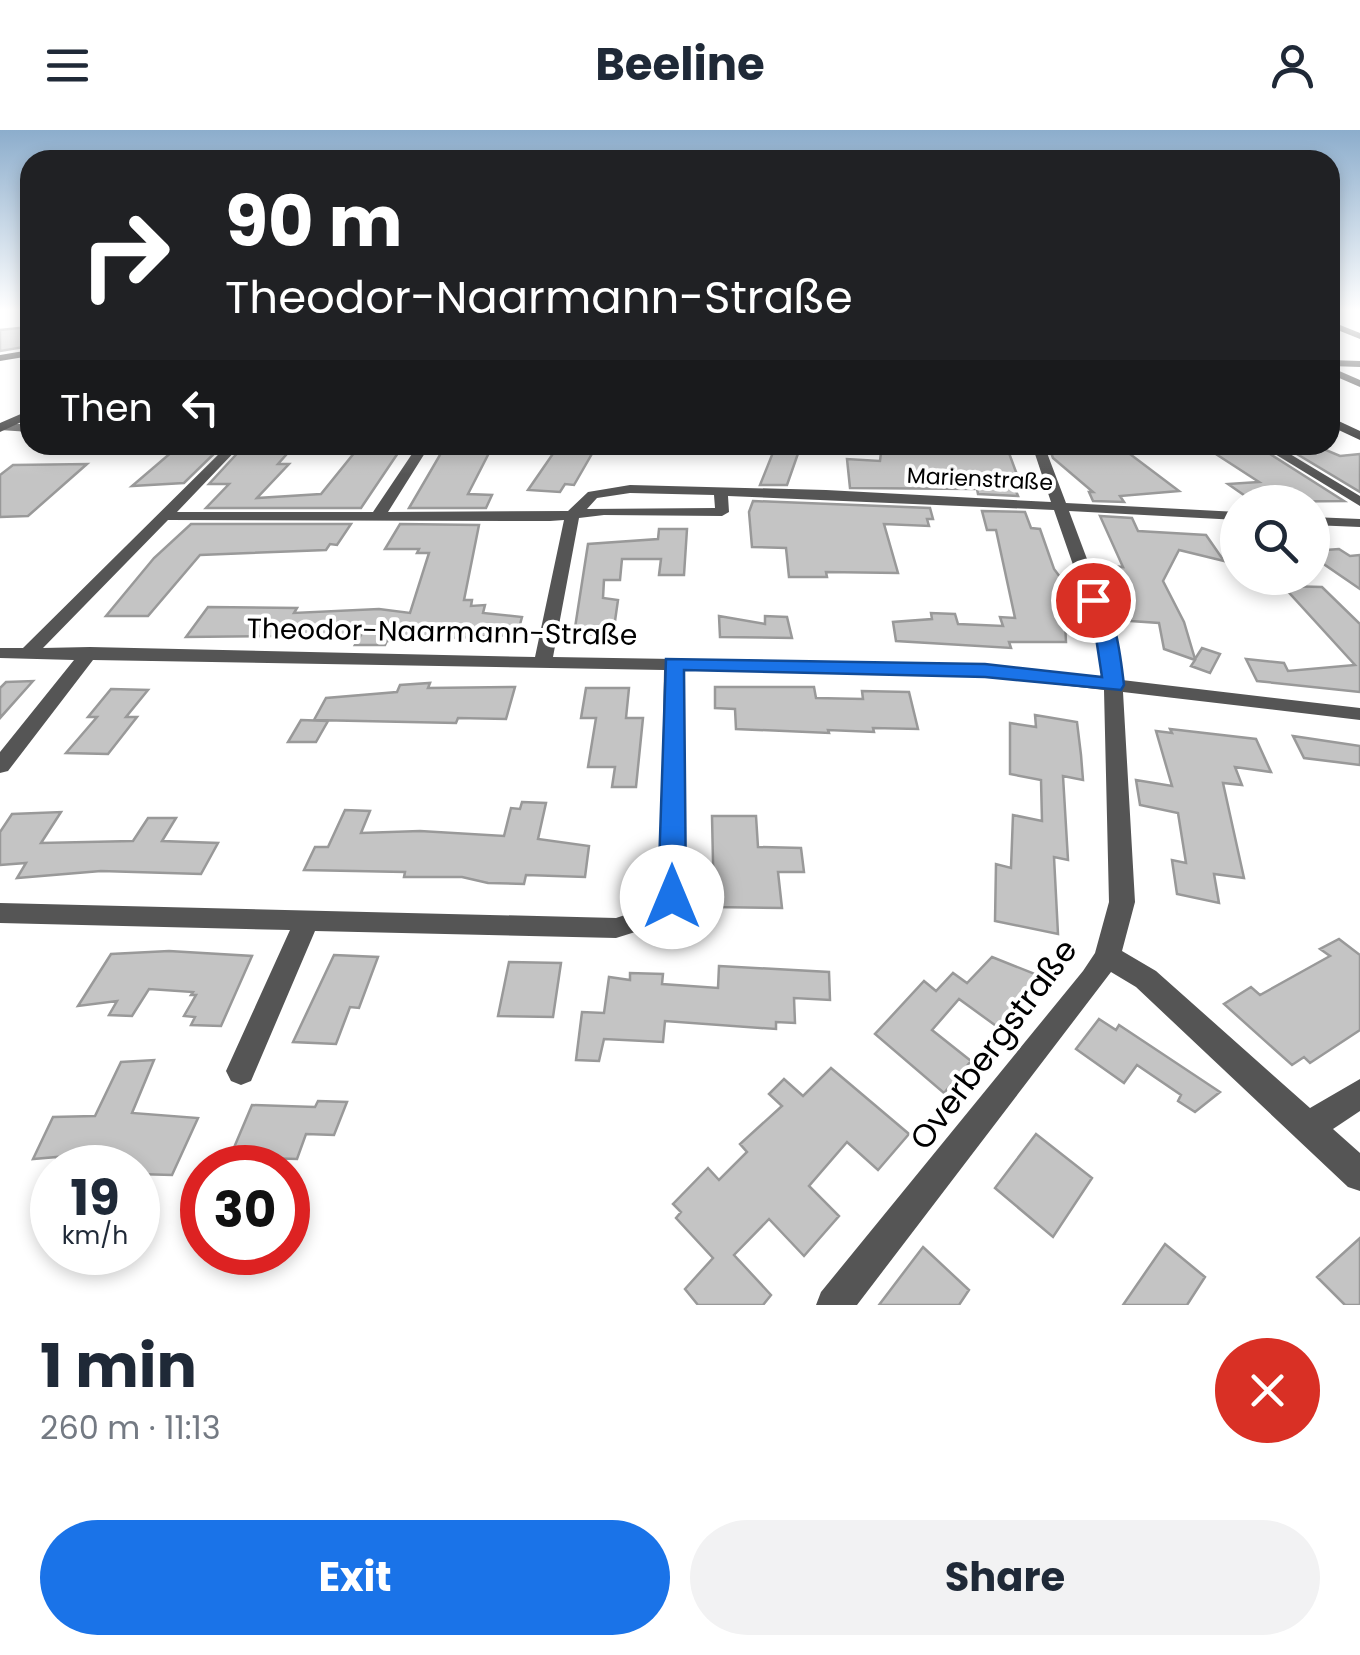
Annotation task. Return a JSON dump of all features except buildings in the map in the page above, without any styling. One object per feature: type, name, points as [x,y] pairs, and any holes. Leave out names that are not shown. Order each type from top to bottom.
[{"type":"street","points":[[29,652],[225,455]]},
{"type":"street","points":[[378,516],[418,455]]},
{"type":"street","name":"Overbergstraße","points":[[834,1305],[1078,999],[1106,956],[1122,902],[1114,685],[1105,631],[1041,455]]},
{"type":"street","points":[[1282,455],[1360,502]]},
{"type":"street","name":"Marienstraße","points":[[572,515],[592,494],[615,490],[1056,504],[1220,515]]},
{"type":"street","points":[[163,516],[722,512],[721,491]]},
{"type":"street","points":[[544,662],[572,515]]},
{"type":"street","points":[[1330,522],[1360,524]]},
{"type":"street","points":[[0,766],[90,652]]},
{"type":"street","name":"Theodor-Naarmann-Straße","points":[[0,653],[985,670],[1360,714]]},
{"type":"street","points":[[0,913],[616,928],[655,916],[672,897],[674,663]]},
{"type":"street","points":[[241,1071],[308,918]]},
{"type":"street","points":[[1106,956],[1146,979],[1360,1175]]},
{"type":"street","points":[[1309,1127],[1360,1092]]},
{"type":"route","points":[[672,897],[674,663],[985,670],[1114,685],[1105,631],[1093,600]]}]
